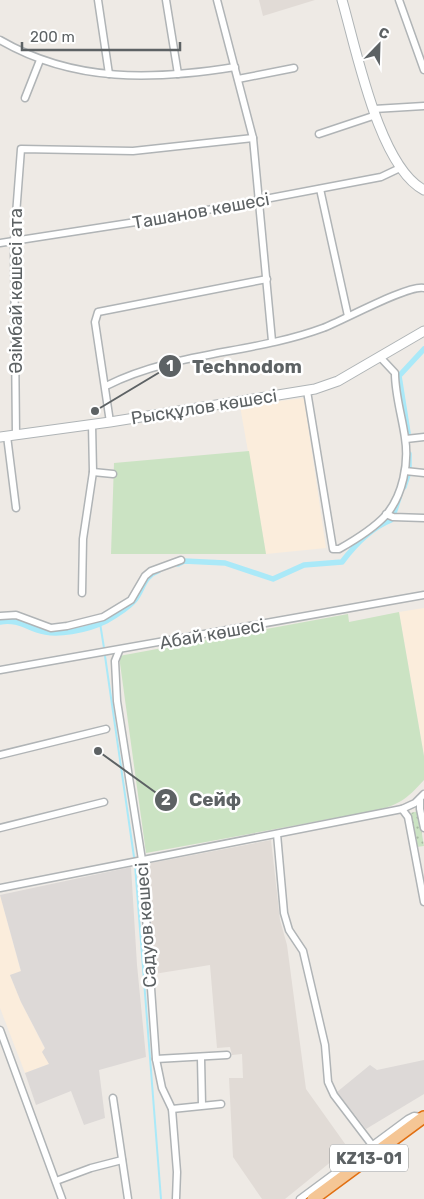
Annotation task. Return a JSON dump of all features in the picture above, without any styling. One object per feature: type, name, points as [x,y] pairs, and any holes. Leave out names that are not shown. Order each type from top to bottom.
[{"type":"highway","name":"KZ13-01","points":[[313,1199],[424,1117]]},
{"type":"main road","points":[[342,0],[375,112],[388,148],[407,178],[424,190]]},
{"type":"main road","name":"Рысқұлов көшесі","points":[[8,436],[307,391],[338,381],[424,331]]},
{"type":"street","points":[[98,0],[109,74]]},
{"type":"street","points":[[166,0],[178,74]]},
{"type":"street","points":[[218,0],[253,138],[272,341]]},
{"type":"street","points":[[399,0],[424,70]]},
{"type":"street","points":[[0,40],[40,60],[109,74],[157,77],[235,67]]},
{"type":"street","points":[[25,98],[40,60]]},
{"type":"street","points":[[238,79],[294,68]]},
{"type":"street","points":[[319,134],[375,112],[424,106]]},
{"type":"street","name":"Әзімбай көшесі ата","points":[[16,508],[8,436],[14,241],[20,149],[133,151],[253,138]]},
{"type":"street","name":"Ташанов көшесі","points":[[0,243],[320,190],[381,176],[400,168]]},
{"type":"street","points":[[320,190],[348,316]]},
{"type":"street","points":[[110,422],[95,322],[98,312],[267,279]]},
{"type":"street","points":[[106,386],[145,369],[302,336],[406,292],[424,288]]},
{"type":"street","points":[[307,391],[333,549],[345,546],[386,514],[399,490],[405,471],[406,439],[395,387],[395,373],[380,357]]},
{"type":"street","points":[[82,593],[83,539],[93,472],[92,424]]},
{"type":"street","points":[[406,439],[424,436]]},
{"type":"street","points":[[405,471],[424,473]]},
{"type":"street","points":[[93,472],[113,474]]},
{"type":"street","points":[[386,514],[393,517],[424,518]]},
{"type":"street","points":[[0,616],[16,616],[43,626],[56,628],[103,618],[131,600],[145,576],[151,571],[181,560]]},
{"type":"street","name":"Абай көшесі","points":[[0,670],[424,595]]},
{"type":"street","name":"Садуов көшесі","points":[[119,650],[115,661],[117,700],[142,860],[156,1060],[162,1088],[172,1108],[177,1172],[176,1199]]},
{"type":"street","points":[[0,755],[106,729]]},
{"type":"street","points":[[0,888],[406,808],[422,796]]},
{"type":"street","points":[[422,796],[420,812],[424,828]]},
{"type":"street","points":[[0,828],[104,802]]},
{"type":"street","points":[[406,808],[420,812]]},
{"type":"street","points":[[406,808],[424,902]]},
{"type":"street","points":[[277,834],[284,913],[289,930],[303,951],[325,1045],[328,1082],[334,1095],[372,1145]]},
{"type":"street","points":[[0,1030],[3,1047],[62,1199]]},
{"type":"street","points":[[156,1060],[227,1055]]},
{"type":"street","points":[[201,1058],[202,1106]]},
{"type":"street","points":[[112,1098],[128,1199]]},
{"type":"street","points":[[172,1108],[221,1104]]},
{"type":"street","points":[[300,1199],[408,1119],[414,1116],[424,1117]]},
{"type":"street","points":[[347,1150],[354,1159]]},
{"type":"street","points":[[56,1181],[91,1168],[122,1160]]},
{"type":"shaded area","points":[[259,0],[315,0],[263,16]]},
{"type":"shaded area","points":[[304,398],[326,548],[266,554],[240,406]]},
{"type":"shaded area","points":[[424,608],[424,756],[399,612]]},
{"type":"shaded area","points":[[271,840],[280,920],[287,945],[306,1089],[348,1148],[285,1199],[262,1199],[233,1157],[229,1078],[243,1078],[242,1054],[232,1055],[230,1047],[217,1048],[210,965],[154,974],[146,864]]},
{"type":"shaded area","points":[[131,867],[137,965],[146,1057],[99,1070],[105,1118],[84,1125],[71,1091],[36,1105],[25,1073],[49,1064],[42,1052],[45,1048],[21,1002],[10,975],[21,971],[0,895]]},
{"type":"shaded area","points":[[0,895],[21,972],[10,975],[21,1002],[45,1049],[49,1064],[25,1073],[0,1008]]},
{"type":"shaded area","points":[[424,1060],[424,1094],[366,1129],[337,1092],[370,1065],[377,1070]]},
{"type":"green space","points":[[249,451],[266,554],[111,554],[114,463]]},
{"type":"green space","points":[[399,612],[424,756],[424,780],[412,792],[396,804],[373,811],[146,853],[119,656],[348,614],[349,622]]},
{"type":"green space","points":[[418,811],[424,846],[416,847],[411,813]]},
{"type":"waterway","points":[[408,433],[399,376],[424,349]]},
{"type":"waterway","points":[[409,454],[409,467]]},
{"type":"waterway","points":[[404,487],[408,475]]},
{"type":"waterway","points":[[394,513],[399,498]]},
{"type":"waterway","points":[[178,564],[184,561],[225,563],[273,579],[304,565],[342,562],[364,538],[391,520]]},
{"type":"waterway","points":[[0,622],[14,622],[53,633],[72,632],[90,627],[106,621],[128,607],[137,597],[149,576],[158,571]]},
{"type":"waterway","points":[[100,623],[104,648]]},
{"type":"waterway","points":[[105,656],[134,857]]},
{"type":"waterway","points":[[135,865],[161,1199]]},
{"type":"place","name":"Technodom","points":[[95,411]]},
{"type":"place","name":"Сейф","points":[[98,751]]}]
